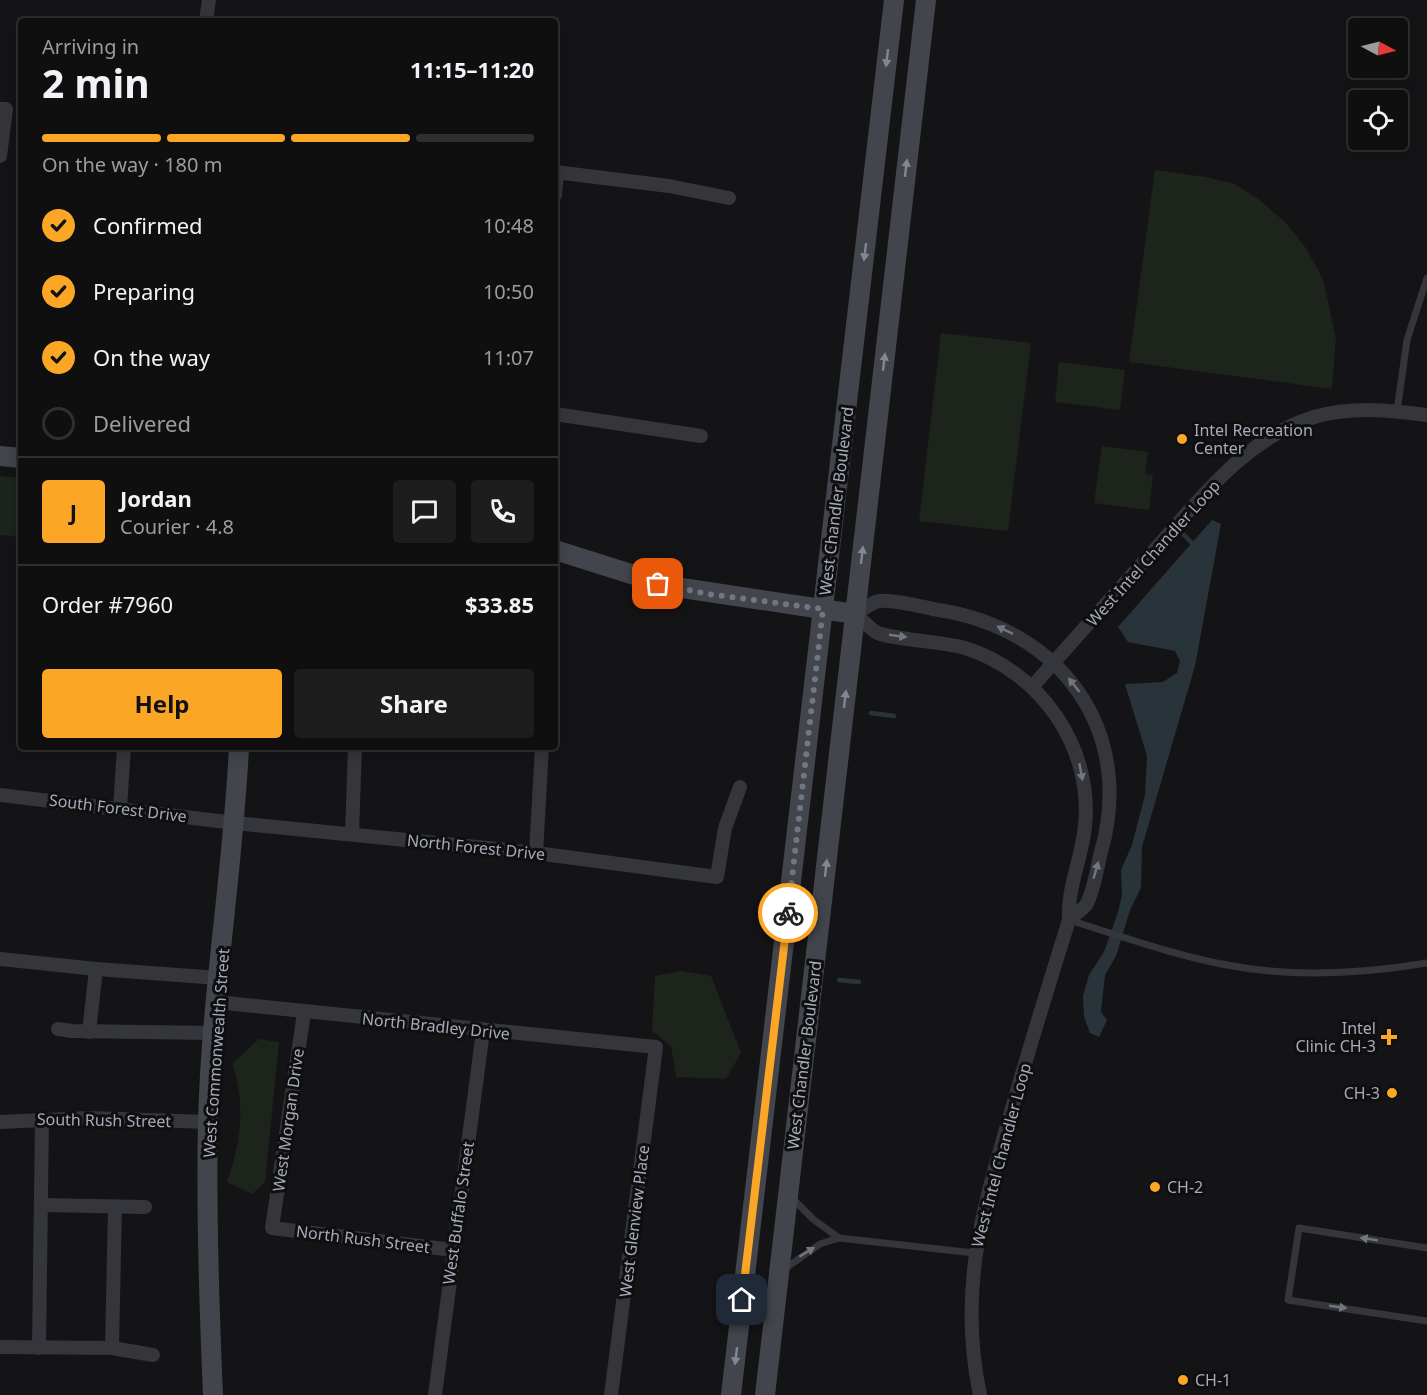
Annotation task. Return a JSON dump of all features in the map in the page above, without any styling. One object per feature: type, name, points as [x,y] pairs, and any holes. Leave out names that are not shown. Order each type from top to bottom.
[{"type":"main road","name":"West Chandler Boulevard","points":[[731,1395],[894,0]]},
{"type":"main road","name":"West Chandler Boulevard","points":[[765,1395],[926,0]]},
{"type":"main road","points":[[0,456],[18,458]]},
{"type":"main road","points":[[558,551],[669,586],[855,614]]},
{"type":"main road","name":"West Commonwealth Street","points":[[213,1395],[209,1315],[208,1122],[216,1002],[235,823],[239,750]]},
{"type":"street","points":[[206,18],[209,0]]},
{"type":"street","points":[[0,156],[3,109]]},
{"type":"street","points":[[558,172],[669,186],[729,198]]},
{"type":"street","name":"West Intel Chandler Loop","points":[[980,1395],[971,1324],[974,1253],[999,1153],[1069,920],[1068,899],[1085,828],[1082,771],[1065,729],[1032,687],[1194,506],[1239,459],[1260,442],[1316,417],[1343,411],[1397,411],[1427,415]]},
{"type":"street","points":[[558,414],[700,436]]},
{"type":"street","points":[[1032,687],[992,659],[975,651],[954,645],[878,633],[855,614],[879,601],[970,616],[1011,632],[1053,663]]},
{"type":"street","name":"West Intel Chandler Loop","points":[[1053,663],[1082,695],[1095,719],[1109,761],[1111,788],[1107,826],[1086,904],[1069,920]]},
{"type":"street","points":[[120,808],[124,750]]},
{"type":"street","points":[[352,834],[355,750]]},
{"type":"street","points":[[536,854],[542,750]]},
{"type":"street","name":"North Forest Drive","points":[[235,823],[536,854],[717,878],[725,828],[740,787]]},
{"type":"street","name":"South Forest Drive","points":[[0,795],[235,823]]},
{"type":"street","points":[[0,959],[219,978]]},
{"type":"street","points":[[89,1032],[96,969]]},
{"type":"street","name":"North Bradley Drive","points":[[216,1002],[656,1047]]},
{"type":"street","name":"West Morgan Drive","points":[[272,1228],[304,1012]]},
{"type":"street","points":[[58,1029],[89,1032],[214,1033]]},
{"type":"street","name":"West Buffalo Street","points":[[435,1395],[483,1031]]},
{"type":"street","name":"West Glenview Place","points":[[611,1395],[656,1047]]},
{"type":"street","points":[[39,1348],[42,1119]]},
{"type":"street","name":"South Rush Street","points":[[0,1122],[42,1119],[208,1122]]},
{"type":"street","points":[[42,1205],[145,1207]]},
{"type":"street","points":[[112,1347],[115,1207]]},
{"type":"street","name":"North Rush Street","points":[[272,1228],[453,1250]]},
{"type":"street","points":[[0,1347],[112,1347],[153,1355]]},
{"type":"lane","points":[[1397,411],[1407,340],[1427,278]]},
{"type":"lane","points":[[1069,920],[1228,966],[1312,974],[1427,963]]},
{"type":"lane","points":[[788,1194],[813,1219],[839,1238]]},
{"type":"lane","points":[[1427,1248],[1299,1228],[1288,1300],[1427,1321]]},
{"type":"lane","points":[[779,1273],[820,1244],[839,1238],[974,1253]]},
{"type":"shaded area","points":[[1155,170],[1206,177],[1235,184],[1261,201],[1288,225],[1306,248],[1323,279],[1336,338],[1332,389],[1129,362]]},
{"type":"shaded area","points":[[941,333],[1031,343],[1008,531],[919,521]]},
{"type":"shaded area","points":[[1059,362],[1125,370],[1120,410],[1055,402]]},
{"type":"shaded area","points":[[1102,446],[1148,452],[1145,474],[1153,475],[1149,510],[1094,503]]},
{"type":"shaded area","points":[[0,476],[18,478],[18,537],[0,535]]},
{"type":"shaded area","points":[[1212,520],[1221,524],[1195,666],[1142,847],[1141,888],[1130,910],[1116,956],[1105,975],[1101,1012],[1107,1020],[1099,1037],[1090,1033],[1084,1017],[1083,996],[1089,975],[1104,952],[1118,912],[1122,895],[1121,870],[1132,845],[1145,795],[1147,756],[1125,684],[1163,682],[1177,673],[1180,661],[1175,651],[1128,642],[1118,627]]},
{"type":"shaded area","points":[[681,971],[711,976],[741,1053],[726,1079],[676,1077],[671,1046],[652,1031],[655,976]]},
{"type":"shaded area","points":[[259,1039],[279,1042],[265,1182],[252,1194],[227,1182],[236,1153],[240,1123],[239,1093],[232,1064]]},
{"type":"waterway","points":[[1184,535],[1192,543]]},
{"type":"waterway","points":[[871,713],[894,716]]},
{"type":"waterway","points":[[839,980],[859,982]]},
{"type":"way so far","points":[[658,584],[708,594],[823,609],[788,913]]},
{"type":"place","name":"Intel Recreation Center","points":[[1182,439]]},
{"type":"place","name":"Intel Clinic CH-3","points":[[1389,1037]]},
{"type":"place","name":"CH-3","points":[[1392,1093]]},
{"type":"place","name":"CH-2","points":[[1155,1187]]},
{"type":"place","name":"CH-1","points":[[1183,1380]]},
{"type":"route","points":[[742,1300],[788,913]]}]
